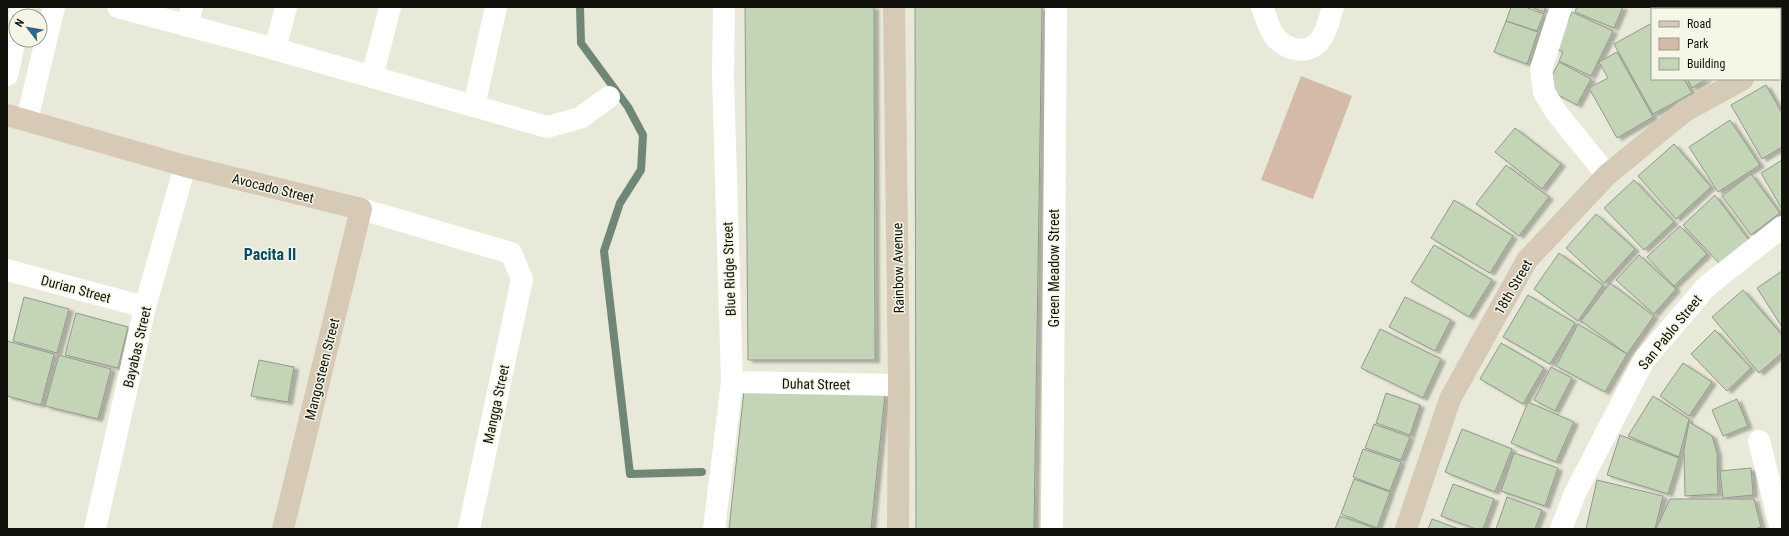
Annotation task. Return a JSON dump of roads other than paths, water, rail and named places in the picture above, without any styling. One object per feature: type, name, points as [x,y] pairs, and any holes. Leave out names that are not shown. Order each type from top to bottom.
[{"type":"street","points":[[17,118],[54,7]]},
{"type":"street","points":[[118,7],[189,17],[275,49],[547,126],[580,118],[609,97]]},
{"type":"street","points":[[275,49],[286,7]]},
{"type":"street","points":[[372,77],[390,7]]},
{"type":"street","points":[[474,106],[496,7]]},
{"type":"street","name":"Blue Ridge Street","points":[[714,529],[732,382],[723,76],[724,7]]},
{"type":"street","name":"Rainbow Avenue","points":[[894,7],[899,385],[898,529]]},
{"type":"street","name":"Green Meadow Street","points":[[1052,529],[1056,7]]},
{"type":"street","points":[[1262,7],[1275,37],[1294,50],[1306,50],[1313,47],[1322,38],[1333,7]]},
{"type":"street","points":[[1561,7],[1541,69],[1544,92],[1556,112],[1607,175]]},
{"type":"street","points":[[7,75],[13,48]]},
{"type":"street","name":"18th Street","points":[[1406,529],[1450,400],[1527,260],[1607,175],[1685,111],[1741,80]]},
{"type":"street","name":"Avocado Street","points":[[17,118],[185,166],[361,209],[511,252],[522,279]]},
{"type":"street","name":"Bayabas Street","points":[[95,529],[146,307],[185,166]]},
{"type":"street","name":"Mangosteen Street","points":[[283,529],[361,209]]},
{"type":"street","name":"San Pablo Street","points":[[1561,529],[1575,493],[1644,360],[1707,286],[1782,227]]},
{"type":"street","name":"Durian Street","points":[[7,270],[146,307]]},
{"type":"street","name":"Mangga Street","points":[[470,529],[522,279]]},
{"type":"street","name":"Duhat Street","points":[[732,382],[899,385]]},
{"type":"street","points":[[1759,442],[1781,529]]},
{"type":"waterway","points":[[580,7],[581,43],[628,107],[643,135],[641,170],[620,203],[604,251],[630,474],[702,472]]},
{"type":"district","name":"Pacita II","points":[[270,254]]}]
